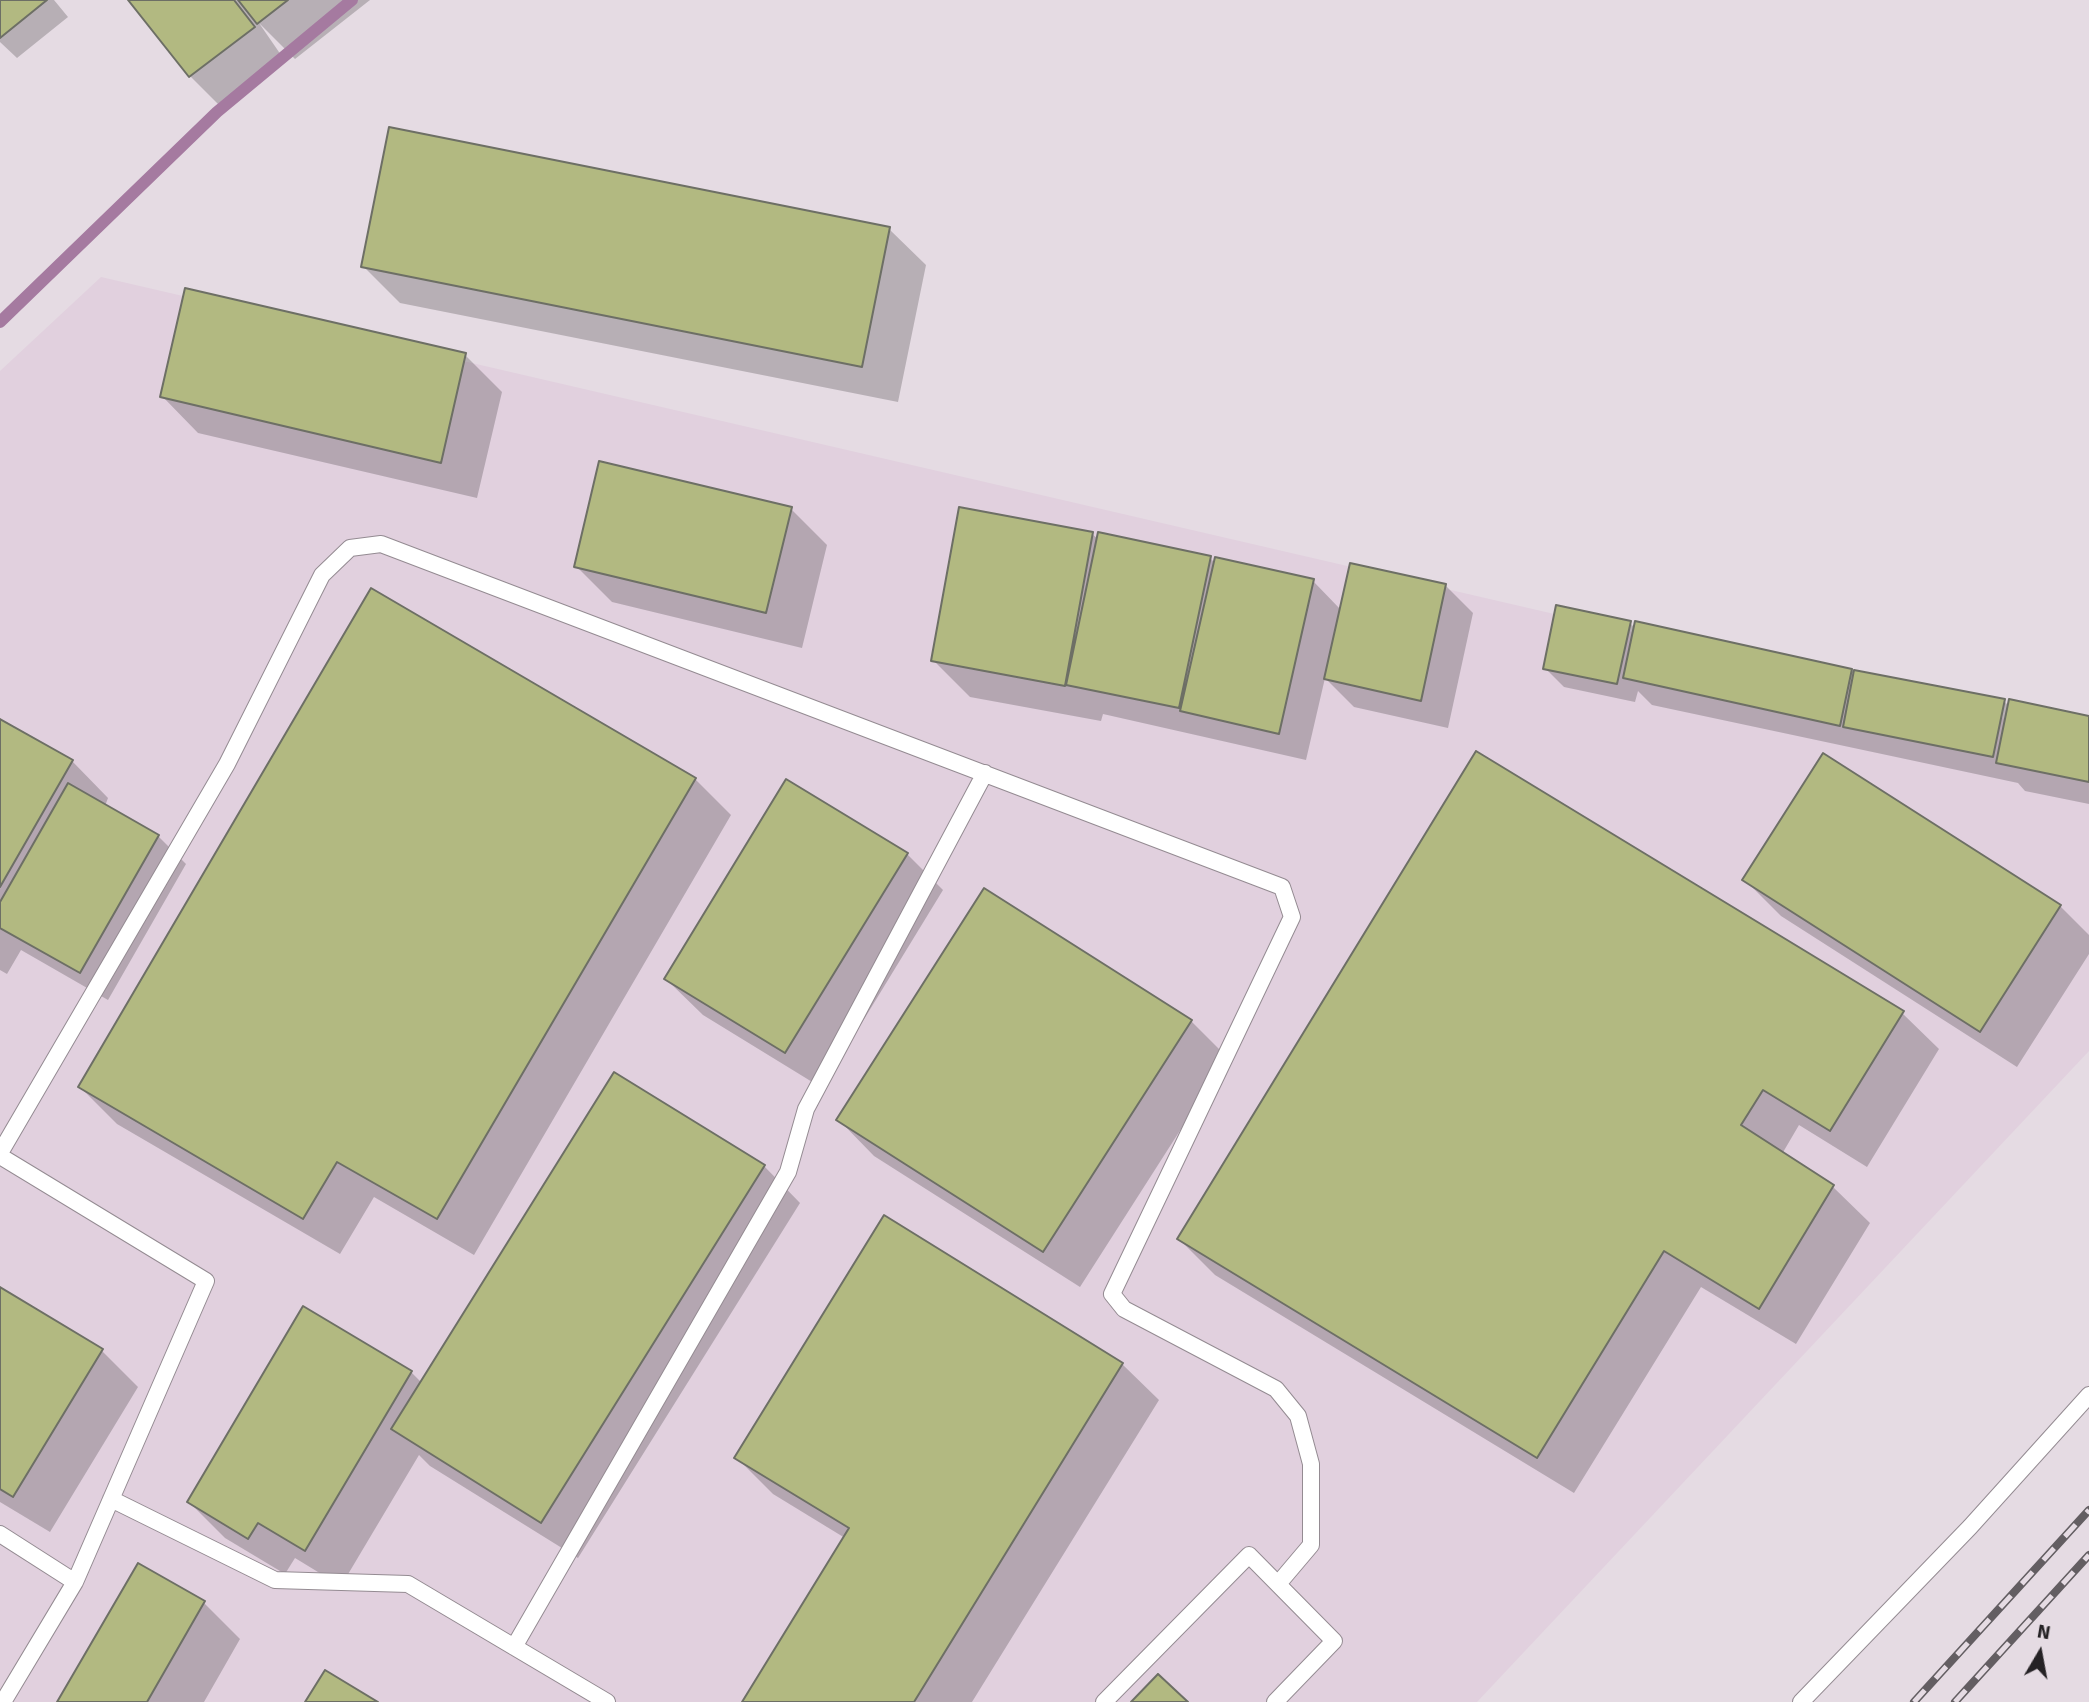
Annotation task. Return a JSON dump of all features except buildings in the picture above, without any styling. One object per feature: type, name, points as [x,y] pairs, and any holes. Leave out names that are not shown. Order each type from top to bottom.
[{"type":"lane","points":[[3,1702],[75,1581],[205,1281],[0,1154],[227,764],[322,575],[350,548],[381,544],[1282,887],[1292,917],[1112,1294],[1124,1310],[1276,1389],[1298,1416],[1311,1464],[1311,1545],[1278,1584]]},
{"type":"lane","points":[[514,1647],[788,1172],[806,1109],[985,774]]},
{"type":"lane","points":[[1801,1702],[1970,1527],[2089,1395]]},
{"type":"lane","points":[[111,1499],[275,1580],[408,1584],[607,1702]]},
{"type":"lane","points":[[0,1534],[75,1581]]},
{"type":"lane","points":[[1104,1702],[1249,1555],[1334,1641],[1275,1702]]},
{"type":"shaded area","points":[[101,277],[2089,738],[2089,1051],[1477,1702],[0,1702],[0,371]]},
{"type":"waterway","points":[[0,322],[217,112],[352,0]]},
{"type":"railway","points":[[1914,1702],[2089,1510]]},
{"type":"railway","points":[[1955,1702],[2089,1555]]}]
